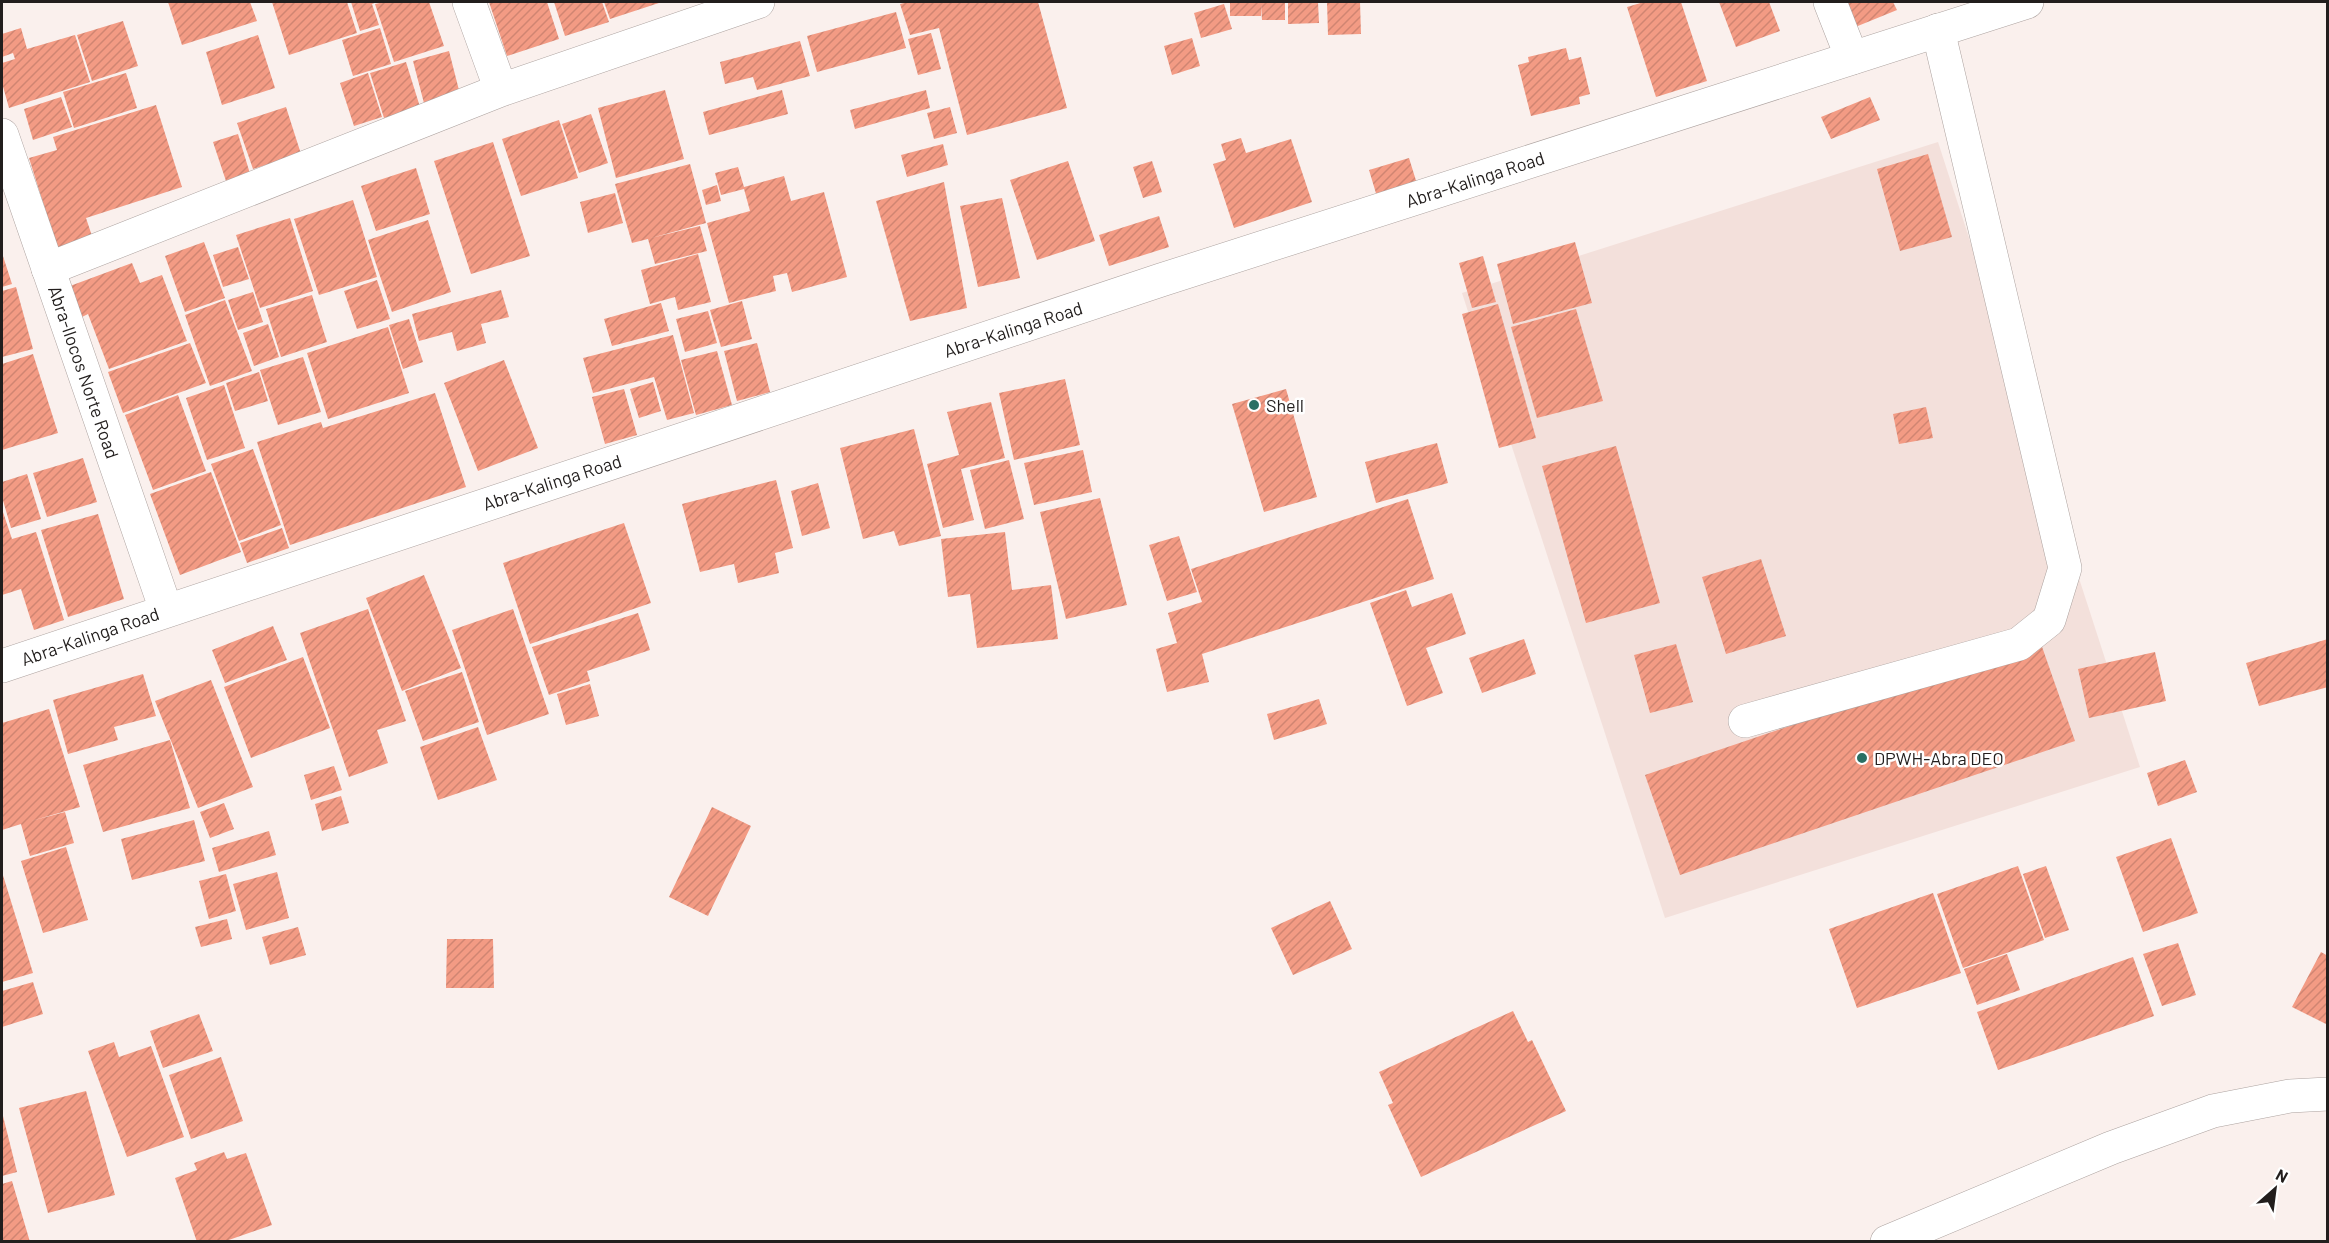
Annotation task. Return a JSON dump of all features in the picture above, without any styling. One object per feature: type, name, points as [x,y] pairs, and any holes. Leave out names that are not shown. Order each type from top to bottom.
[{"type":"main road","points":[[469,2],[501,90]]},
{"type":"main road","points":[[48,269],[501,90],[758,2]]},
{"type":"main road","points":[[1830,2],[1852,58]]},
{"type":"main road","name":"Abra-Kalinga Road","points":[[2,666],[1161,280],[2027,2]]},
{"type":"main road","points":[[1745,721],[2019,644],[2049,620],[2065,568],[1938,30]]},
{"type":"main road","name":"Abra-Ilocos Norte Road","points":[[2,135],[166,610]]},
{"type":"main road","points":[[1887,1242],[2111,1148],[2213,1111],[2290,1096],[2328,1094]]},
{"type":"shaded area","points":[[1938,142],[2140,767],[1665,918],[1462,293]]},
{"type":"building","points":[[168,2],[250,2],[257,21],[182,45]]},
{"type":"building","points":[[272,2],[347,2],[357,33],[289,55]]},
{"type":"building","points":[[351,2],[377,2],[372,4],[379,25],[360,31]]},
{"type":"building","points":[[429,2],[444,46],[394,62],[375,4]]},
{"type":"building","points":[[489,2],[547,2],[559,39],[507,56]]},
{"type":"building","points":[[554,2],[602,2],[609,22],[565,36]]},
{"type":"building","points":[[604,2],[662,2],[610,19]]},
{"type":"building","points":[[908,2],[1038,2],[1067,108],[967,135],[939,28],[910,35],[900,4]]},
{"type":"building","points":[[1230,2],[1285,2],[1285,20],[1262,20],[1261,5],[1261,16],[1230,16]]},
{"type":"building","points":[[1288,2],[1318,2],[1319,23],[1288,24]]},
{"type":"building","points":[[1327,2],[1360,2],[1361,34],[1328,35]]},
{"type":"building","points":[[1644,2],[1681,2],[1707,81],[1656,97],[1627,7]]},
{"type":"building","points":[[1719,2],[1769,2],[1780,31],[1736,47]]},
{"type":"building","points":[[1836,2],[1893,2],[1897,10],[1848,30]]},
{"type":"building","points":[[1224,4],[1232,29],[1201,38],[1194,13]]},
{"type":"building","points":[[896,12],[906,48],[817,72],[807,36]]},
{"type":"building","points":[[123,21],[138,66],[92,81],[77,35]]},
{"type":"building","points":[[21,28],[27,49],[75,35],[90,82],[9,108],[2,83],[2,63],[15,59],[13,53],[2,57],[2,34]]},
{"type":"building","points":[[380,28],[391,64],[353,76],[342,40]]},
{"type":"building","points":[[931,33],[941,69],[918,75],[908,39]]},
{"type":"building","points":[[258,35],[275,88],[222,105],[206,52]]},
{"type":"building","points":[[1192,38],[1200,66],[1172,75],[1164,46]]},
{"type":"building","points":[[800,41],[810,76],[757,90],[753,77],[725,84],[720,62]]},
{"type":"building","points":[[1566,48],[1569,60],[1581,57],[1590,94],[1579,97],[1580,104],[1531,116],[1518,65],[1529,62],[1528,57]]},
{"type":"building","points":[[449,51],[461,98],[425,107],[413,61]]},
{"type":"building","points":[[406,62],[420,107],[384,118],[370,73]]},
{"type":"building","points":[[126,73],[137,108],[74,128],[63,92]]},
{"type":"building","points":[[368,73],[382,117],[354,126],[340,83]]},
{"type":"building","points":[[665,90],[684,159],[616,178],[598,108]]},
{"type":"building","points":[[782,90],[788,114],[709,135],[703,112]]},
{"type":"building","points":[[926,90],[930,108],[855,129],[850,110]]},
{"type":"building","points":[[61,97],[72,127],[33,140],[24,109]]},
{"type":"building","points":[[1870,97],[1880,120],[1831,139],[1821,117]]},
{"type":"building","points":[[156,105],[182,187],[86,218],[94,242],[59,254],[29,158],[57,150],[53,137]]},
{"type":"building","points":[[286,107],[301,154],[253,169],[237,123]]},
{"type":"building","points":[[950,107],[957,133],[934,139],[927,113]]},
{"type":"building","points":[[591,114],[608,163],[579,173],[562,124]]},
{"type":"building","points":[[559,120],[578,178],[521,196],[502,139]]},
{"type":"building","points":[[238,134],[251,177],[227,184],[213,142]]},
{"type":"building","points":[[1241,138],[1246,153],[1291,139],[1312,202],[1234,228],[1213,164],[1226,160],[1221,144]]},
{"type":"building","points":[[493,142],[530,256],[471,274],[434,161]]},
{"type":"building","points":[[943,144],[948,165],[907,177],[901,155]]},
{"type":"building","points":[[1928,154],[1952,237],[1900,251],[1877,169]]},
{"type":"building","points":[[1409,158],[1418,187],[1378,200],[1369,170]]},
{"type":"building","points":[[1068,161],[1095,241],[1037,260],[1010,180]]},
{"type":"building","points":[[1152,161],[1162,192],[1143,198],[1133,167]]},
{"type":"building","points":[[690,164],[706,223],[651,238],[700,226],[707,251],[655,264],[648,239],[632,243],[615,184]]},
{"type":"building","points":[[738,167],[744,187],[784,176],[791,201],[824,192],[847,277],[792,292],[787,273],[773,276],[776,291],[729,303],[707,223],[750,211],[744,189],[721,195],[715,173]]},
{"type":"building","points":[[416,168],[430,214],[376,231],[361,186]]},
{"type":"building","points":[[944,182],[967,308],[910,321],[876,201]]},
{"type":"building","points":[[717,185],[721,201],[706,205],[702,190]]},
{"type":"building","points":[[615,193],[623,223],[588,233],[580,202]]},
{"type":"building","points":[[1002,198],[1020,278],[978,287],[960,206]]},
{"type":"building","points":[[353,200],[377,277],[319,295],[294,219]]},
{"type":"building","points":[[1159,216],[1169,247],[1109,266],[1099,235]]},
{"type":"building","points":[[290,218],[313,291],[260,308],[236,235]]},
{"type":"building","points":[[428,220],[451,292],[392,312],[368,240]]},
{"type":"building","points":[[204,242],[225,298],[185,312],[165,256]]},
{"type":"building","points":[[1575,242],[1592,303],[1513,324],[1497,264]]},
{"type":"building","points":[[238,247],[249,279],[223,287],[213,255]]},
{"type":"building","points":[[2,253],[12,284],[2,287]]},
{"type":"building","points":[[698,254],[711,302],[678,310],[675,297],[650,304],[641,270]]},
{"type":"building","points":[[1483,256],[1496,302],[1472,308],[1459,263]]},
{"type":"building","points":[[132,263],[140,283],[162,275],[187,341],[109,369],[88,314],[82,317],[70,286]]},
{"type":"building","points":[[377,280],[390,319],[357,329],[344,291]]},
{"type":"building","points":[[16,287],[33,349],[2,357],[2,291]]},
{"type":"building","points":[[501,290],[509,317],[481,324],[486,343],[457,351],[452,332],[419,341],[412,314]]},
{"type":"building","points":[[253,292],[263,322],[238,330],[228,300]]},
{"type":"building","points":[[312,295],[327,342],[281,357],[266,309]]},
{"type":"building","points":[[225,300],[252,371],[210,386],[185,315]]},
{"type":"building","points":[[742,301],[752,339],[721,347],[710,310]]},
{"type":"building","points":[[661,303],[669,331],[612,346],[604,319]]},
{"type":"building","points":[[1498,304],[1536,438],[1499,448],[1462,314]]},
{"type":"building","points":[[1576,309],[1603,401],[1537,418],[1511,327]]},
{"type":"building","points":[[708,311],[717,343],[685,352],[676,319]]},
{"type":"building","points":[[409,319],[423,362],[403,369],[389,325]]},
{"type":"building","points":[[268,324],[279,357],[254,366],[243,333]]},
{"type":"building","points":[[388,327],[409,393],[328,419],[307,353]]},
{"type":"building","points":[[673,335],[694,413],[667,420],[654,377],[593,393],[583,358]]},
{"type":"building","points":[[190,343],[206,383],[123,413],[108,372]]},
{"type":"building","points":[[757,343],[770,392],[737,401],[724,351]]},
{"type":"building","points":[[717,351],[732,405],[696,415],[681,360]]},
{"type":"building","points":[[33,354],[58,433],[2,450],[2,364]]},
{"type":"building","points":[[303,357],[321,412],[278,425],[260,370]]},
{"type":"building","points":[[504,360],[538,448],[478,471],[444,383]]},
{"type":"building","points":[[259,372],[268,401],[235,411],[226,383]]},
{"type":"building","points":[[1065,379],[1080,445],[1014,460],[999,393]]},
{"type":"building","points":[[653,382],[661,411],[639,418],[630,389]]},
{"type":"building","points":[[224,385],[245,448],[207,460],[186,398]]},
{"type":"building","points":[[624,389],[637,435],[605,444],[592,397]]},
{"type":"building","points":[[1286,389],[1317,497],[1264,512],[1232,404]]},
{"type":"building","points":[[435,393],[466,487],[290,545],[257,442],[321,422],[323,428]]},
{"type":"building","points":[[178,395],[206,471],[153,490],[125,415]]},
{"type":"building","points":[[991,402],[1005,458],[961,469],[974,520],[943,528],[927,464],[959,455],[947,412]]},
{"type":"building","points":[[1926,407],[1933,438],[1899,444],[1893,414]]},
{"type":"building","points":[[914,429],[941,536],[899,546],[894,531],[863,539],[840,448]]},
{"type":"building","points":[[1437,443],[1448,483],[1376,503],[1365,462]]},
{"type":"building","points":[[1616,446],[1660,603],[1586,623],[1542,466]]},
{"type":"building","points":[[253,449],[281,525],[239,541],[211,464]]},
{"type":"building","points":[[1083,450],[1092,492],[1034,505],[1024,463]]},
{"type":"building","points":[[83,458],[97,502],[47,517],[33,473]]},
{"type":"building","points":[[1009,460],[1024,519],[985,529],[970,470]]},
{"type":"building","points":[[211,472],[241,552],[180,575],[150,494]]},
{"type":"building","points":[[27,474],[41,519],[11,528],[2,497],[2,482]]},
{"type":"building","points":[[776,480],[793,548],[775,553],[779,573],[738,583],[734,564],[700,572],[682,504]]},
{"type":"building","points":[[818,483],[830,528],[802,536],[791,491]]},
{"type":"building","points":[[1100,498],[1127,605],[1066,619],[1040,512]]},
{"type":"building","points":[[1408,499],[1434,579],[1202,654],[1209,682],[1167,692],[1156,649],[1177,643],[1168,613],[1202,602],[1191,569]]},
{"type":"building","points":[[2,509],[12,539],[36,532],[64,620],[34,630],[21,589],[2,595]]},
{"type":"building","points":[[98,514],[124,599],[68,617],[41,530]]},
{"type":"building","points":[[624,523],[651,603],[530,644],[503,563]]},
{"type":"building","points":[[282,528],[289,548],[247,563],[240,543]]},
{"type":"building","points":[[1005,532],[1012,590],[1051,585],[1058,639],[977,648],[970,594],[948,597],[941,539]]},
{"type":"building","points":[[1179,536],[1197,592],[1167,601],[1149,545]]},
{"type":"building","points":[[1761,559],[1786,636],[1726,654],[1702,577]]},
{"type":"building","points":[[424,575],[461,668],[402,691],[366,598]]},
{"type":"building","points":[[1406,590],[1412,607],[1452,593],[1466,634],[1426,648],[1443,693],[1407,706],[1370,603]]},
{"type":"building","points":[[368,609],[406,721],[377,730],[388,763],[349,777],[300,633]]},
{"type":"building","points":[[513,609],[549,714],[487,735],[452,630]]},
{"type":"building","points":[[638,613],[650,650],[587,671],[590,681],[549,695],[532,647]]},
{"type":"building","points":[[273,626],[287,660],[225,683],[212,650]]},
{"type":"building","points":[[1524,639],[1536,674],[1482,693],[1469,658]]},
{"type":"building","points":[[2328,639],[2328,687],[2259,706],[2246,663]]},
{"type":"building","points":[[2040,641],[2075,741],[1680,875],[1645,775]]},
{"type":"building","points":[[1676,644],[1693,702],[1650,713],[1634,655]]},
{"type":"building","points":[[2155,652],[2166,701],[2089,718],[2078,669]]},
{"type":"building","points":[[303,657],[330,728],[251,758],[224,687]]},
{"type":"building","points":[[462,672],[479,722],[423,741],[405,691]]},
{"type":"building","points":[[143,674],[156,716],[114,727],[118,740],[68,754],[53,700]]},
{"type":"building","points":[[211,680],[253,787],[198,808],[155,701]]},
{"type":"building","points":[[590,684],[599,716],[566,725],[557,694]]},
{"type":"building","points":[[1319,699],[1327,724],[1274,740],[1267,714]]},
{"type":"building","points":[[49,709],[80,807],[31,821],[65,812],[74,843],[30,856],[21,824],[2,830],[2,723]]},
{"type":"building","points":[[478,727],[497,780],[438,800],[420,747]]},
{"type":"building","points":[[170,740],[190,808],[103,832],[83,765]]},
{"type":"building","points":[[2185,760],[2197,792],[2158,806],[2147,773]]},
{"type":"building","points":[[334,766],[342,790],[311,800],[304,775]]},
{"type":"building","points":[[341,796],[349,823],[322,831],[315,804]]},
{"type":"building","points":[[224,803],[234,829],[210,838],[200,812]]},
{"type":"building","points":[[712,807],[751,826],[708,916],[669,897]]},
{"type":"building","points":[[194,820],[205,861],[132,880],[121,839]]},
{"type":"building","points":[[269,831],[276,855],[219,872],[212,848]]},
{"type":"building","points":[[2171,838],[2198,913],[2143,932],[2116,857]]},
{"type":"building","points":[[66,847],[88,920],[43,933],[21,861]]},
{"type":"building","points":[[2018,866],[2044,940],[1963,968],[1937,894]]},
{"type":"building","points":[[2046,866],[2069,930],[2045,938],[2023,874]]},
{"type":"building","points":[[2,872],[33,973],[2,982]]},
{"type":"building","points":[[277,872],[289,918],[246,930],[233,884]]},
{"type":"building","points":[[226,874],[236,911],[209,919],[199,881]]},
{"type":"building","points":[[1933,893],[1961,973],[1857,1008],[1829,929]]},
{"type":"building","points":[[1330,901],[1352,949],[1293,975],[1271,928]]},
{"type":"building","points":[[227,919],[232,939],[201,947],[195,927]]},
{"type":"building","points":[[298,927],[306,955],[270,965],[262,937]]},
{"type":"building","points":[[447,939],[493,939],[494,988],[446,988]]},
{"type":"building","points":[[2178,943],[2196,995],[2162,1006],[2143,954]]},
{"type":"building","points":[[2321,952],[2328,956],[2328,1025],[2292,1007]]},
{"type":"building","points":[[2007,954],[2020,990],[1977,1005],[1964,969]]},
{"type":"building","points":[[2133,957],[2154,1016],[1998,1070],[1977,1012]]},
{"type":"building","points":[[33,982],[43,1014],[2,1027],[2,991]]},
{"type":"building","points":[[1513,1011],[1528,1042],[1532,1040],[1566,1111],[1421,1177],[1388,1105],[1393,1103],[1379,1072]]},
{"type":"building","points":[[199,1014],[213,1051],[163,1068],[150,1031]]},
{"type":"building","points":[[114,1042],[119,1057],[151,1046],[184,1137],[127,1157],[88,1051]]},
{"type":"building","points":[[221,1057],[243,1121],[191,1139],[169,1075]]},
{"type":"building","points":[[86,1091],[115,1195],[48,1213],[19,1108]]},
{"type":"building","points":[[2,1112],[17,1172],[2,1176]]},
{"type":"building","points":[[224,1152],[227,1159],[246,1153],[272,1225],[223,1242],[197,1242],[175,1178],[197,1170],[194,1163]]},
{"type":"building","points":[[12,1181],[30,1242],[2,1242],[2,1184]]},
{"type":"place","name":"Shell","points":[[1254,405]]},
{"type":"place","name":"DPWH-Abra DEO","points":[[1862,758]]}]
